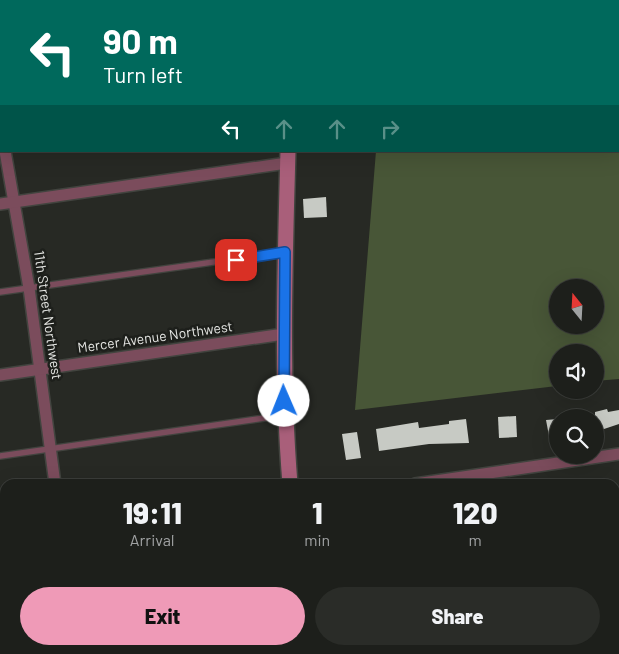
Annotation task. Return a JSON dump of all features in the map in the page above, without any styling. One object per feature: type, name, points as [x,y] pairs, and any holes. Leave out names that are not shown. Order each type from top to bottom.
[{"type":"main road","points":[[288,157],[284,334],[285,415],[290,479]]},
{"type":"street","name":"11th Street Northwest","points":[[5,152],[30,288],[55,479]]},
{"type":"street","points":[[0,204],[288,157]]},
{"type":"street","name":"Mercer Avenue Northwest","points":[[0,374],[284,334]]},
{"type":"street","points":[[449,479],[619,454]]},
{"type":"lane","points":[[0,292],[285,252]]},
{"type":"lane","points":[[0,456],[166,430],[285,415]]},
{"type":"green space","points":[[376,152],[619,152],[619,379],[604,380],[604,344],[549,344],[549,387],[355,410]]},
{"type":"building","points":[[326,197],[327,217],[304,218],[303,199]]},
{"type":"building","points":[[607,409],[608,412],[619,410],[619,424],[604,429],[604,410]]},
{"type":"building","points":[[516,416],[517,437],[499,438],[498,417]]},
{"type":"building","points":[[466,419],[469,443],[429,444],[379,451],[376,429],[418,422],[419,428],[449,424],[449,421]]},
{"type":"building","points":[[546,420],[549,420],[549,436]]},
{"type":"building","points":[[357,432],[361,458],[346,460],[342,434]]},
{"type":"route","points":[[236,260],[285,252],[284,401]]}]
